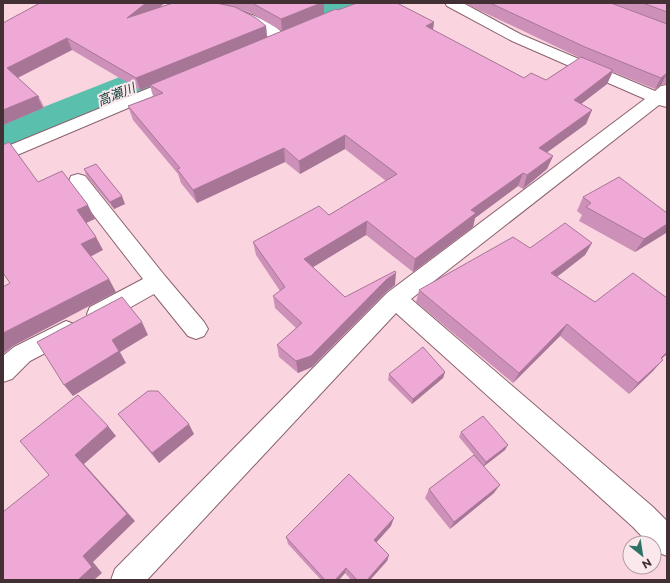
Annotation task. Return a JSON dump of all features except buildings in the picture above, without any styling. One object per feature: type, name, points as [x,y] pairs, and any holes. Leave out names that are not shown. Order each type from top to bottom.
[{"type":"street","points":[[194,3],[242,15],[263,26],[280,38]]},
{"type":"street","points":[[452,3],[517,38],[663,97]]},
{"type":"street","points":[[3,155],[192,75]]},
{"type":"street","points":[[134,577],[395,299],[663,97]]},
{"type":"street","points":[[78,181],[196,329]]},
{"type":"street","points":[[3,371],[22,354],[157,282]]},
{"type":"street","points":[[395,299],[643,517],[667,542]]},
{"type":"waterway","name":"高瀬川","points":[[3,140],[206,56],[341,3]]}]
